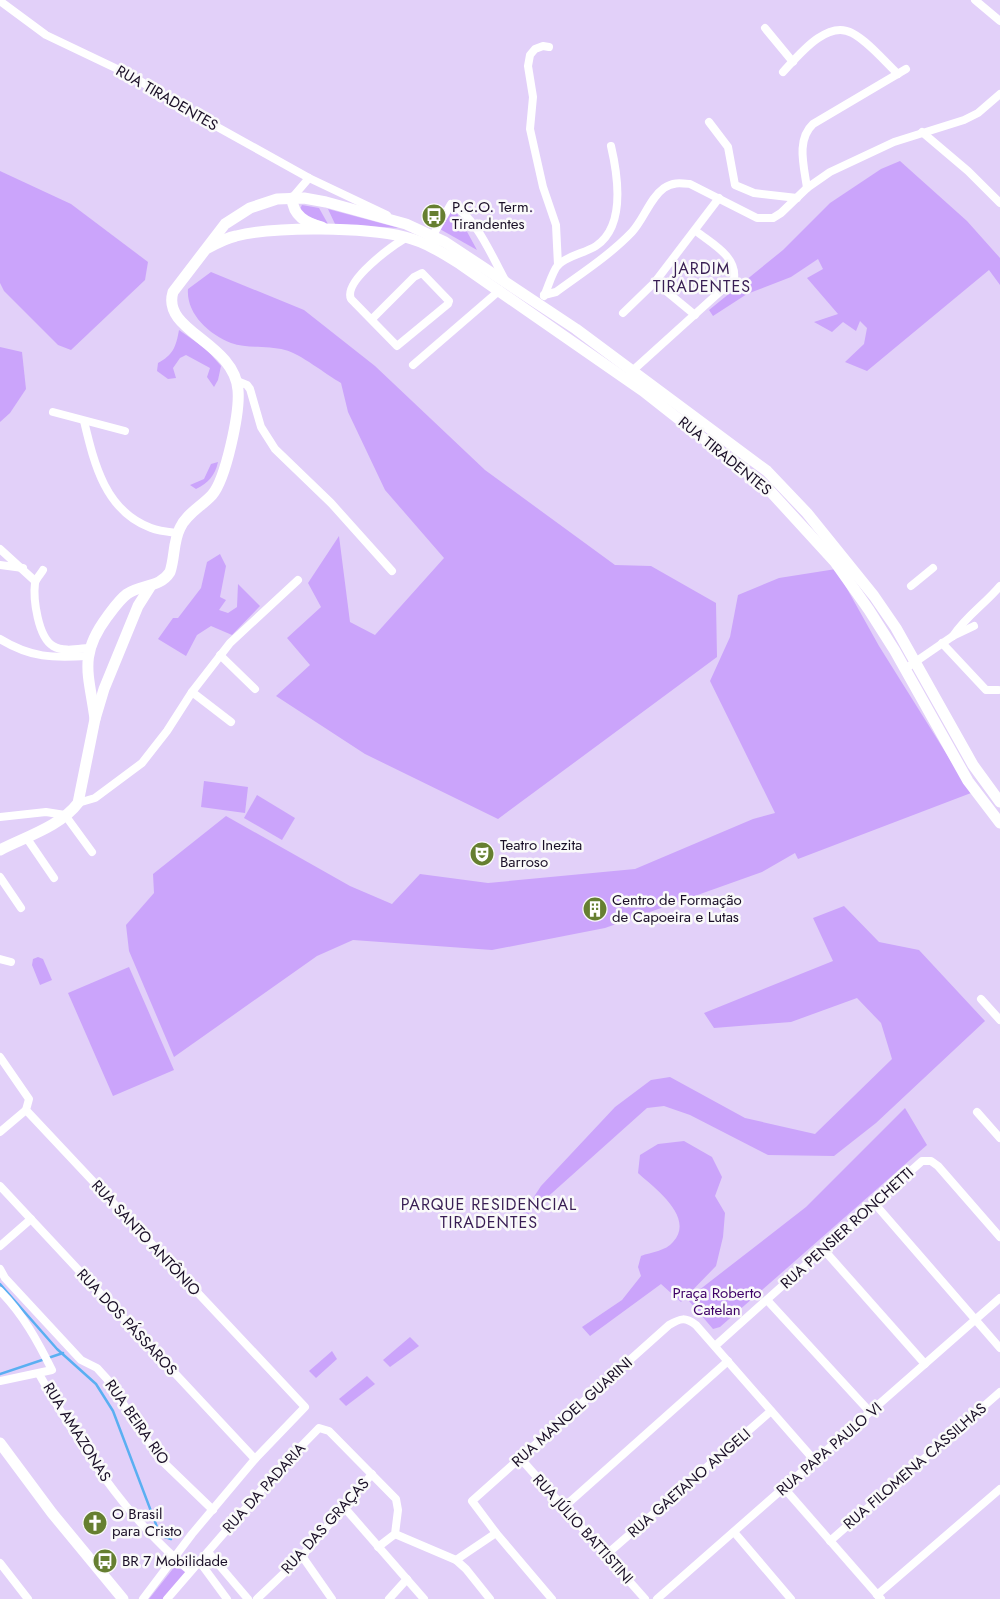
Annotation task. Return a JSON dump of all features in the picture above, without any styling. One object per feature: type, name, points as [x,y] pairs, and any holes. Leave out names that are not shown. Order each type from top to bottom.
[{"type":"street","points":[[975,0],[1000,21]]},
{"type":"street","name":"RUA TIRADENTES","points":[[0,1],[46,35],[132,76],[185,109],[310,178],[433,235],[652,390],[770,491],[842,563],[869,610],[910,666],[1000,802]]},
{"type":"street","points":[[765,28],[793,62]]},
{"type":"street","points":[[783,72],[822,35],[841,30],[852,32],[898,74]]},
{"type":"street","points":[[542,300],[558,265],[556,225],[543,187],[530,129],[533,97],[528,66],[530,55],[535,49],[549,46]]},
{"type":"street","points":[[807,188],[802,152],[805,131],[813,124],[906,69]]},
{"type":"street","points":[[542,300],[556,292],[622,241],[645,215],[658,194],[668,186],[677,182],[690,184],[744,212],[766,219],[781,213],[807,188],[862,156],[922,132],[964,120],[978,113],[1000,94]]},
{"type":"street","points":[[709,122],[728,147],[733,179],[740,188],[754,193],[797,198]]},
{"type":"street","points":[[922,132],[968,171],[1000,203]]},
{"type":"street","points":[[558,265],[596,246],[605,239],[612,226],[619,186],[611,146]]},
{"type":"street","points":[[310,178],[292,198],[294,210],[309,223],[331,230]]},
{"type":"street","name":"RUA TIRADENTES","points":[[236,381],[219,354],[181,322],[170,307],[171,297],[177,285],[225,224],[242,212],[266,201],[292,198],[322,201],[406,224]]},
{"type":"street","points":[[624,313],[655,282],[696,231],[719,198]]},
{"type":"street","name":"RUA TIRADENTES","points":[[433,235],[451,204],[468,218],[504,287]]},
{"type":"street","points":[[206,248],[225,239],[245,234],[331,230]]},
{"type":"street","name":"RUA TIRADENTES","points":[[331,230],[406,237],[443,253],[504,287],[542,300],[629,374]]},
{"type":"street","points":[[629,374],[730,284],[735,274],[730,258],[696,231]]},
{"type":"street","points":[[386,234],[387,250]]},
{"type":"street","points":[[372,319],[422,273],[449,302],[448,304],[398,346],[351,299],[350,290],[356,279],[387,250],[406,237],[414,235],[429,238],[433,235],[443,253]]},
{"type":"street","points":[[655,282],[694,315]]},
{"type":"street","points":[[413,365],[504,287]]},
{"type":"street","points":[[78,803],[84,784],[95,719],[104,689],[139,595],[161,581],[170,572],[178,533],[182,524],[211,496],[220,482],[236,418],[238,400],[236,381],[247,385],[250,389],[261,427],[268,440],[331,503],[392,571]]},
{"type":"street","points":[[53,412],[126,431]]},
{"type":"street","points":[[84,421],[95,468],[112,499],[130,516],[150,528],[178,533]]},
{"type":"street","points":[[0,549],[35,581],[39,622],[47,640],[58,648],[88,652]]},
{"type":"street","points":[[0,566],[23,568]]},
{"type":"street","points":[[911,586],[933,568]]},
{"type":"street","points":[[35,581],[43,570]]},
{"type":"street","points":[[0,850],[65,815],[78,803],[95,798],[142,763],[167,731],[192,692],[220,655],[248,625],[298,580]]},
{"type":"street","points":[[953,636],[967,616],[991,597],[1000,586]]},
{"type":"street","points":[[95,719],[88,652],[98,630],[116,604],[127,594],[139,595]]},
{"type":"street","points":[[910,666],[953,636],[974,626]]},
{"type":"street","points":[[0,639],[27,653],[43,657],[88,652]]},
{"type":"street","points":[[942,643],[986,690],[998,690]]},
{"type":"street","points":[[220,655],[255,689]]},
{"type":"street","name":"RUA TIRADENTES","points":[[910,666],[943,738],[971,785],[1000,823]]},
{"type":"street","points":[[90,685],[94,689],[104,689]]},
{"type":"street","points":[[192,692],[232,722]]},
{"type":"street","points":[[943,738],[955,732]]},
{"type":"street","points":[[971,785],[984,780]]},
{"type":"street","points":[[0,817],[46,812],[65,815],[92,852]]},
{"type":"street","points":[[26,837],[54,878]]},
{"type":"street","points":[[0,877],[22,908]]},
{"type":"street","points":[[0,959],[11,962]]},
{"type":"street","points":[[981,999],[1000,1020]]},
{"type":"street","points":[[0,1132],[26,1110],[30,1103],[28,1097],[1,1060]]},
{"type":"street","name":"RUA SANTO ANTÔNIO","points":[[26,1110],[304,1406],[304,1410],[255,1459]]},
{"type":"street","points":[[977,1112],[1000,1138]]},
{"type":"street","name":"RUA PENSIER RONCHETTI","points":[[714,1346],[922,1161],[931,1161],[938,1166],[1000,1237]]},
{"type":"street","name":"RUA DOS PÁSSAROS","points":[[0,1186],[255,1459]]},
{"type":"street","points":[[875,1204],[1000,1348]]},
{"type":"street","points":[[0,1246],[31,1219]]},
{"type":"street","points":[[824,1250],[925,1364]]},
{"type":"street","name":"RUA BEIRA RIO","points":[[0,1270],[5,1278],[81,1360],[97,1368],[107,1379],[158,1457],[213,1510]]},
{"type":"street","points":[[0,1292],[12,1303],[50,1368],[40,1374],[0,1381]]},
{"type":"street","name":"RUA PAPA PAULO VI","points":[[657,1599],[1000,1298]]},
{"type":"street","points":[[767,1300],[870,1412]]},
{"type":"street","name":"RUA MANOEL GUARINI","points":[[496,1533],[473,1505],[474,1500],[669,1325],[681,1318],[688,1319],[696,1324],[714,1346]]},
{"type":"street","points":[[714,1346],[815,1461]]},
{"type":"street","points":[[564,1507],[728,1361]]},
{"type":"street","name":"RUA AMAZONAS","points":[[40,1374],[90,1459],[143,1526],[174,1558],[190,1571]]},
{"type":"street","name":"RUA FILOMENA CASSILHAS","points":[[830,1541],[1000,1392]]},
{"type":"street","name":"RUA GAETANO ANGELI","points":[[606,1555],[771,1411]]},
{"type":"street","name":"RUA DA PADARIA","points":[[190,1571],[316,1430],[323,1428],[329,1431],[372,1474]]},
{"type":"street","points":[[0,1443],[52,1513],[122,1599]]},
{"type":"street","points":[[143,1599],[255,1459]]},
{"type":"street","name":"RUA JÚLIO BATTISTINI","points":[[521,1459],[645,1599]]},
{"type":"street","points":[[372,1474],[393,1495],[398,1505],[395,1534],[378,1547]]},
{"type":"street","name":"RUA DAS GRAÇAS","points":[[257,1599],[302,1556],[372,1474]]},
{"type":"street","points":[[784,1488],[879,1597],[1000,1489]]},
{"type":"street","points":[[343,1506],[424,1599]]},
{"type":"street","points":[[734,1532],[792,1599]]},
{"type":"street","points":[[456,1560],[496,1533],[552,1599]]},
{"type":"street","points":[[395,1534],[456,1560],[466,1569],[490,1599]]},
{"type":"street","points":[[208,1552],[248,1599]]},
{"type":"street","points":[[302,1556],[332,1599]]},
{"type":"street","points":[[198,1562],[227,1599]]},
{"type":"street","points":[[0,1563],[28,1599]]},
{"type":"street","points":[[167,1599],[190,1571]]},
{"type":"street","points":[[389,1599],[407,1579]]},
{"type":"green space","points":[[900,161],[967,221],[1000,258],[1000,285],[989,270],[867,371],[845,362],[864,344],[867,328],[860,321],[856,331],[843,322],[832,332],[814,322],[838,314],[807,278],[823,269],[818,259],[791,277],[747,294],[713,316],[709,310],[783,250],[830,203],[881,169]]},
{"type":"green space","points":[[0,171],[71,204],[148,262],[145,280],[71,350],[58,345],[4,291],[0,283]]},
{"type":"green space","points":[[302,205],[319,208],[328,224],[303,215],[300,209]]},
{"type":"green space","points":[[453,206],[477,250],[438,228]]},
{"type":"green space","points":[[328,209],[399,228],[335,224]]},
{"type":"green space","points":[[211,272],[304,310],[375,366],[485,470],[615,565],[651,566],[716,603],[717,657],[498,819],[365,754],[276,696],[310,665],[287,638],[321,607],[308,583],[339,536],[350,622],[375,635],[444,558],[385,490],[348,412],[341,383],[291,352],[237,345],[222,339],[200,322],[188,298],[188,289]]},
{"type":"green space","points":[[179,330],[206,349],[221,366],[218,380],[214,387],[207,377],[210,368],[186,355],[180,358],[173,368],[176,378],[168,379],[157,371],[158,363],[173,350]]},
{"type":"green space","points":[[0,347],[22,352],[26,389],[10,413],[0,422]]},
{"type":"green space","points":[[218,462],[213,475],[207,482],[196,489],[190,485],[204,479],[211,464]]},
{"type":"green space","points":[[220,554],[226,566],[220,597],[226,600],[219,610],[228,613],[237,607],[238,584],[260,606],[232,635],[211,626],[197,635],[186,656],[158,639],[173,618],[178,618],[201,588],[207,562]]},
{"type":"green space","points":[[836,569],[879,646],[971,793],[798,859],[795,853],[762,872],[605,928],[492,950],[353,940],[317,956],[174,1057],[129,951],[126,925],[154,893],[153,874],[226,816],[350,886],[392,904],[420,874],[488,883],[635,869],[753,819],[775,813],[710,681],[730,637],[738,595],[779,578]]},
{"type":"green space","points":[[204,781],[248,787],[245,813],[201,807]]},
{"type":"green space","points":[[257,795],[295,818],[282,840],[244,818]]},
{"type":"green space","points":[[844,906],[879,942],[919,950],[985,1021],[876,1123],[834,1156],[768,1155],[690,1115],[664,1106],[647,1108],[514,1227],[541,1186],[615,1107],[651,1080],[670,1077],[745,1118],[815,1134],[892,1059],[881,1023],[857,998],[791,1022],[714,1028],[704,1013],[833,961],[813,918]]},
{"type":"green space","points":[[38,957],[43,959],[52,980],[40,985],[32,965],[33,959]]},
{"type":"green space","points":[[129,967],[174,1070],[113,1096],[68,993]]},
{"type":"green space","name":"Praça Roberto Catelan","points":[[905,1108],[927,1145],[720,1327],[713,1329],[689,1301],[694,1294],[806,1207]]},
{"type":"green space","points":[[684,1141],[712,1157],[722,1177],[715,1196],[725,1213],[723,1237],[716,1266],[681,1302],[661,1284],[590,1336],[582,1327],[622,1300],[641,1276],[638,1267],[641,1256],[670,1245],[679,1232],[676,1213],[670,1203],[638,1173],[640,1155],[658,1144]]},
{"type":"green space","points":[[410,1337],[419,1346],[390,1367],[383,1360]]},
{"type":"green space","points":[[332,1351],[337,1359],[316,1378],[309,1371]]},
{"type":"green space","points":[[367,1376],[375,1384],[346,1406],[339,1399]]},
{"type":"green space","points":[[176,1565],[186,1573],[165,1599],[149,1599]]},
{"type":"waterway","points":[[0,1284],[57,1349],[96,1384],[113,1411],[157,1527],[162,1536],[171,1539]]},
{"type":"waterway","points":[[0,1374],[63,1353]]},
{"type":"place","name":"P.C.O. Term. Tirandentes","points":[[434,216]]},
{"type":"place","name":"Teatro Inezita Barroso","points":[[482,854]]},
{"type":"place","name":"Centro de Formação de Capoeira e Lutas","points":[[595,909]]},
{"type":"place","name":"O Brasil para Cristo","points":[[95,1523]]},
{"type":"place","name":"BR 7 Mobilidade","points":[[105,1561]]},
{"type":"district","name":"JARDIM TIRADENTES","points":[[702,277]]},
{"type":"district","name":"PARQUE RESIDENCIAL TIRADENTES","points":[[489,1213]]}]
